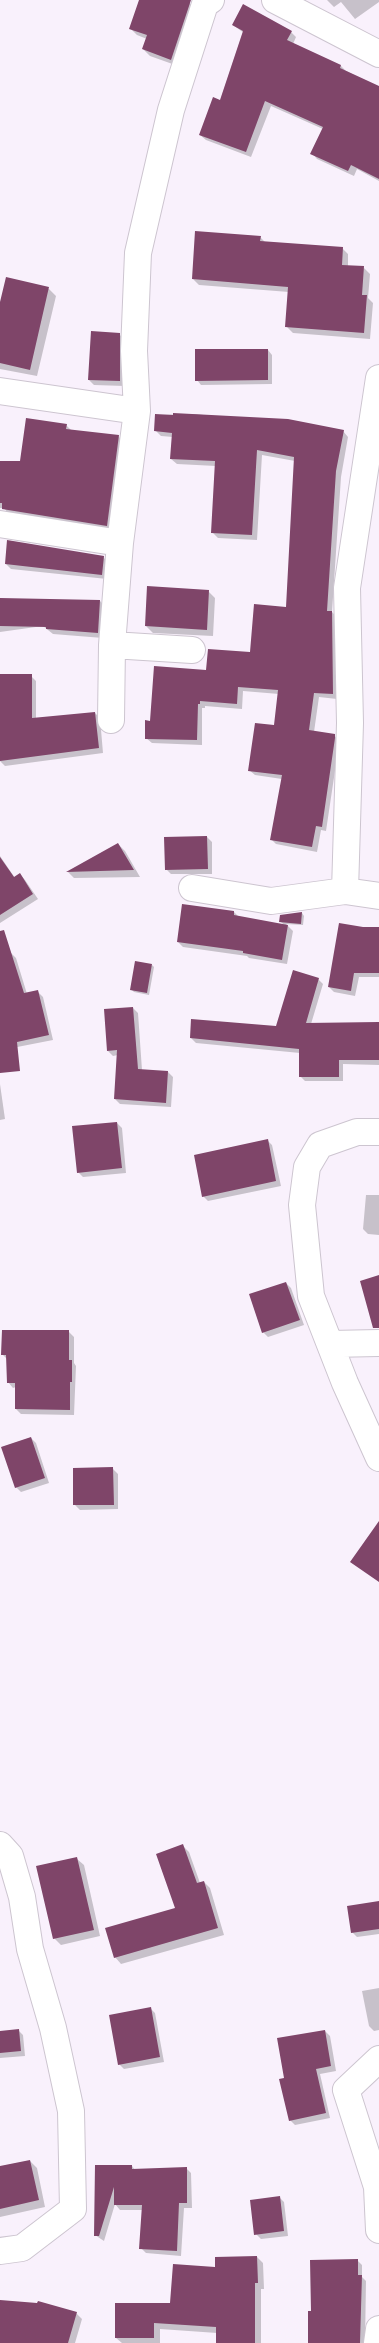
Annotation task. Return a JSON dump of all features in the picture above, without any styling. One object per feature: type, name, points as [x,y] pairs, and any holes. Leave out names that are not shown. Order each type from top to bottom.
[{"type":"street","points":[[111,720],[112,645],[120,543],[136,411],[134,351],[138,253],[171,110],[205,4],[211,0]]},
{"type":"street","points":[[275,0],[379,54]]},
{"type":"street","points":[[345,891],[350,723],[347,588],[379,378]]},
{"type":"street","points":[[0,391],[136,411]]},
{"type":"street","points":[[0,524],[120,543]]},
{"type":"street","points":[[112,645],[192,650]]},
{"type":"street","points":[[192,888],[271,901],[345,891],[379,896]]},
{"type":"street","points":[[379,1132],[357,1132],[320,1145],[307,1167],[302,1206],[311,1296],[345,1384],[379,1458]]},
{"type":"street","points":[[330,1344],[379,1343]]},
{"type":"street","points":[[0,1845],[10,1856],[22,1896],[30,1949],[53,2028],[72,2111],[73,2209],[22,2248],[0,2251]]},
{"type":"street","points":[[379,2059],[346,2090],[377,2187],[379,2230]]},
{"type":"street","points":[[377,2343],[379,2330]]},
{"type":"building","points":[[139,0],[191,0],[171,60],[142,49],[147,35],[129,29]]},
{"type":"building","points":[[243,4],[292,31],[287,40],[341,65],[340,68],[379,86],[379,179],[351,165],[348,171],[310,154],[323,127],[265,101],[246,152],[199,135],[213,97],[220,100],[243,31],[232,25]]},
{"type":"building","points":[[195,231],[261,236],[260,241],[343,247],[342,265],[364,266],[362,295],[367,295],[364,333],[285,327],[288,287],[192,279]]},
{"type":"building","points":[[6,277],[49,287],[30,370],[0,363],[0,302]]},
{"type":"building","points":[[91,331],[120,333],[120,381],[88,380]]},
{"type":"building","points":[[195,349],[268,349],[268,380],[195,381]]},
{"type":"building","points":[[173,413],[288,419],[344,430],[336,471],[327,611],[332,611],[333,694],[314,693],[309,730],[335,734],[335,738],[322,827],[316,826],[312,847],[270,840],[282,775],[248,771],[255,723],[274,725],[278,690],[238,687],[237,704],[200,701],[200,704],[198,704],[197,740],[145,739],[145,720],[150,721],[154,666],[206,670],[208,649],[250,652],[254,604],[286,607],[294,457],[257,450],[252,535],[211,533],[215,461],[170,459],[172,433],[154,431],[155,414],[173,415]]},
{"type":"building","points":[[26,418],[67,424],[66,429],[119,435],[107,526],[2,509],[2,503],[0,503],[0,461],[20,461]]},
{"type":"building","points":[[7,540],[104,556],[102,575],[5,564]]},
{"type":"building","points":[[147,586],[209,590],[207,630],[145,626]]},
{"type":"building","points":[[0,598],[100,600],[98,633],[46,629],[46,627],[0,626]]},
{"type":"building","points":[[0,674],[32,674],[32,718],[95,712],[99,748],[0,761]]},
{"type":"building","points":[[207,836],[208,869],[165,870],[164,837]]},
{"type":"building","points":[[118,843],[134,870],[66,872]]},
{"type":"building","points":[[0,857],[14,877],[20,873],[33,894],[0,915]]},
{"type":"building","points":[[182,904],[234,911],[234,915],[288,925],[282,960],[243,953],[243,951],[177,942]]},
{"type":"building","points":[[302,912],[301,924],[279,922],[280,915]]},
{"type":"building","points":[[339,923],[363,927],[379,927],[379,973],[354,973],[351,991],[328,987]]},
{"type":"building","points":[[4,930],[24,993],[38,990],[49,1035],[17,1042],[20,1071],[0,1073],[0,931]]},
{"type":"building","points":[[135,961],[152,964],[147,993],[130,990]]},
{"type":"building","points":[[293,970],[319,978],[306,1023],[379,1022],[379,1060],[339,1060],[339,1077],[299,1077],[299,1049],[190,1038],[191,1019],[276,1026]]},
{"type":"building","points":[[133,1007],[138,1069],[168,1071],[166,1103],[114,1099],[117,1050],[107,1051],[104,1009]]},
{"type":"building","points":[[117,1122],[122,1168],[77,1173],[72,1126]]},
{"type":"building","points":[[268,1139],[276,1181],[202,1197],[194,1155]]},
{"type":"building","points":[[379,1275],[379,1328],[373,1328],[360,1281]]},
{"type":"building","points":[[286,1282],[300,1320],[262,1333],[249,1294]]},
{"type":"building","points":[[2,1330],[69,1330],[69,1360],[72,1360],[70,1410],[15,1409],[15,1383],[7,1383],[6,1355],[1,1355]]},
{"type":"building","points":[[31,1437],[45,1478],[15,1488],[1,1447]]},
{"type":"building","points":[[113,1467],[114,1505],[73,1505],[73,1468]]},
{"type":"building","points":[[379,1521],[379,1582],[350,1562]]},
{"type":"building","points":[[183,1844],[197,1883],[204,1881],[218,1928],[114,1958],[105,1928],[175,1908],[156,1854]]},
{"type":"building","points":[[77,1857],[94,1930],[53,1939],[36,1866]]},
{"type":"building","points":[[379,1901],[379,1929],[351,1933],[347,1906]]},
{"type":"building","points":[[151,2007],[160,2057],[118,2065],[109,2015]]},
{"type":"building","points":[[19,2029],[21,2051],[0,2053],[0,2031]]},
{"type":"building","points":[[325,2030],[331,2066],[316,2069],[326,2113],[289,2121],[279,2079],[284,2078],[277,2038]]},
{"type":"building","points":[[30,2160],[39,2200],[0,2209],[0,2166]]},
{"type":"building","points":[[95,2165],[132,2165],[132,2169],[187,2167],[187,2203],[179,2203],[177,2251],[139,2249],[142,2205],[114,2205],[114,2187],[99,2236],[94,2236]]},
{"type":"building","points":[[280,2196],[284,2231],[254,2235],[250,2200]]},
{"type":"building","points":[[257,2256],[258,2283],[255,2283],[255,2343],[216,2343],[216,2327],[154,2323],[154,2338],[115,2338],[115,2303],[170,2303],[173,2264],[215,2267],[215,2257]]},
{"type":"building","points":[[358,2259],[358,2275],[362,2275],[360,2343],[308,2343],[308,2311],[311,2311],[310,2260]]},
{"type":"building","points":[[0,2300],[37,2303],[38,2301],[77,2312],[68,2343],[0,2343]]}]
